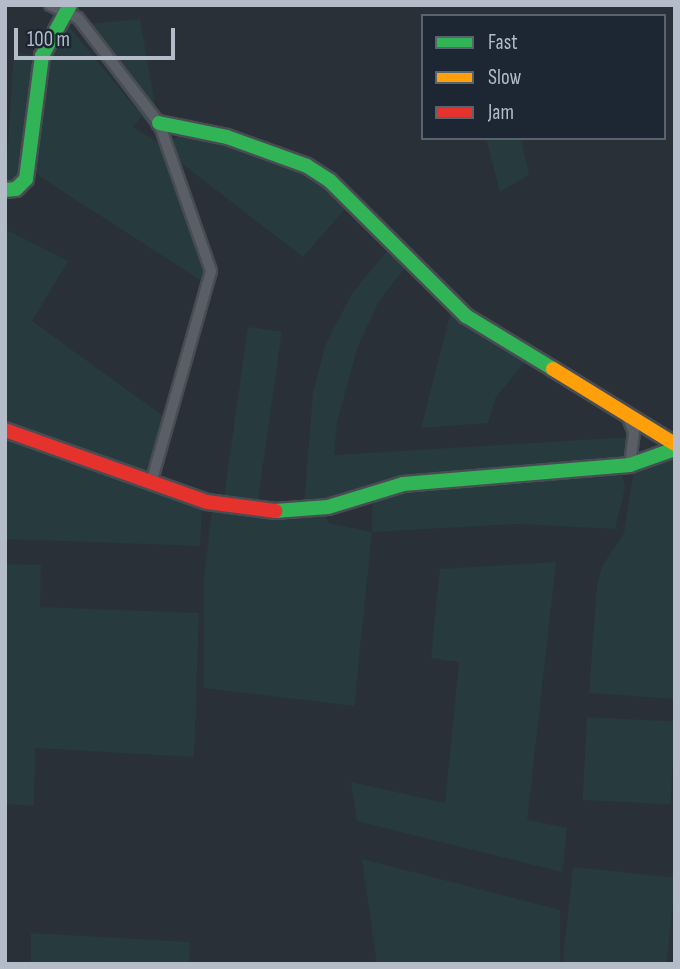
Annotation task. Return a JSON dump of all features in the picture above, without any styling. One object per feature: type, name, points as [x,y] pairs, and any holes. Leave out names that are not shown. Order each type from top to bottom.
[{"type":"street","points":[[50,5],[69,8],[159,123],[211,271],[152,479]]},
{"type":"street","points":[[5,190],[16,189],[26,179],[42,56],[69,8]]},
{"type":"street","points":[[159,123],[227,137],[307,166],[330,181],[466,316],[675,447]]},
{"type":"street","points":[[628,418],[634,441],[630,465]]},
{"type":"street","points":[[5,430],[152,479],[207,502],[268,512],[328,507],[403,484],[630,465],[675,447]]},
{"type":"green space","points":[[140,19],[157,116],[89,24]]},
{"type":"green space","points":[[66,23],[142,116],[133,127],[159,143],[206,268],[206,284],[30,170],[45,58]]},
{"type":"green space","points":[[14,53],[39,55],[20,178],[5,187]]},
{"type":"green space","points":[[181,133],[293,166],[323,182],[347,207],[303,257],[177,160],[171,142]]},
{"type":"green space","points":[[487,140],[521,140],[529,175],[500,192]]},
{"type":"green space","points":[[5,229],[68,261],[32,321],[166,418],[145,472],[5,425]]},
{"type":"green space","points":[[388,250],[406,267],[379,301],[358,346],[337,422],[334,455],[631,437],[627,462],[509,472],[505,467],[490,468],[489,473],[377,484],[304,505],[313,393],[326,343],[353,292]]},
{"type":"green space","points":[[451,311],[528,358],[496,397],[488,423],[421,428]]},
{"type":"green space","points":[[248,327],[282,332],[257,510],[223,505]]},
{"type":"green space","points":[[5,437],[196,501],[202,512],[200,546],[5,539]]},
{"type":"green space","points":[[675,454],[675,699],[589,693],[597,586],[602,566],[624,533],[634,469]]},
{"type":"green space","points":[[622,474],[625,488],[615,529],[517,524],[372,532],[373,492]]},
{"type":"green space","points":[[212,509],[281,518],[326,515],[328,523],[372,532],[354,706],[204,688],[204,578]]},
{"type":"green space","points":[[556,562],[527,820],[567,828],[562,872],[357,821],[351,782],[445,803],[459,662],[431,658],[440,569]]},
{"type":"green space","points":[[5,564],[41,565],[40,607],[199,613],[194,757],[35,748],[34,806],[5,804]]},
{"type":"green space","points":[[587,717],[675,722],[671,804],[583,800]]},
{"type":"green space","points":[[362,859],[560,910],[560,964],[377,964]]},
{"type":"green space","points":[[573,867],[675,878],[666,964],[563,963]]},
{"type":"green space","points":[[31,933],[190,942],[189,964],[31,964]]},
{"type":"waterway","points":[[87,38],[155,129]]},
{"type":"waterway","points":[[192,202],[216,269]]},
{"type":"traffic: fast","points":[[5,190],[16,189],[26,179],[42,56],[70,5]]},
{"type":"traffic: fast","points":[[159,123],[227,137],[307,166],[330,181],[466,316],[553,369]]},
{"type":"traffic: fast","points":[[275,511],[328,507],[403,484],[630,465],[675,449]]},
{"type":"traffic: slow","points":[[553,369],[675,444]]},
{"type":"traffic: jam","points":[[5,430],[207,502],[275,511]]}]
